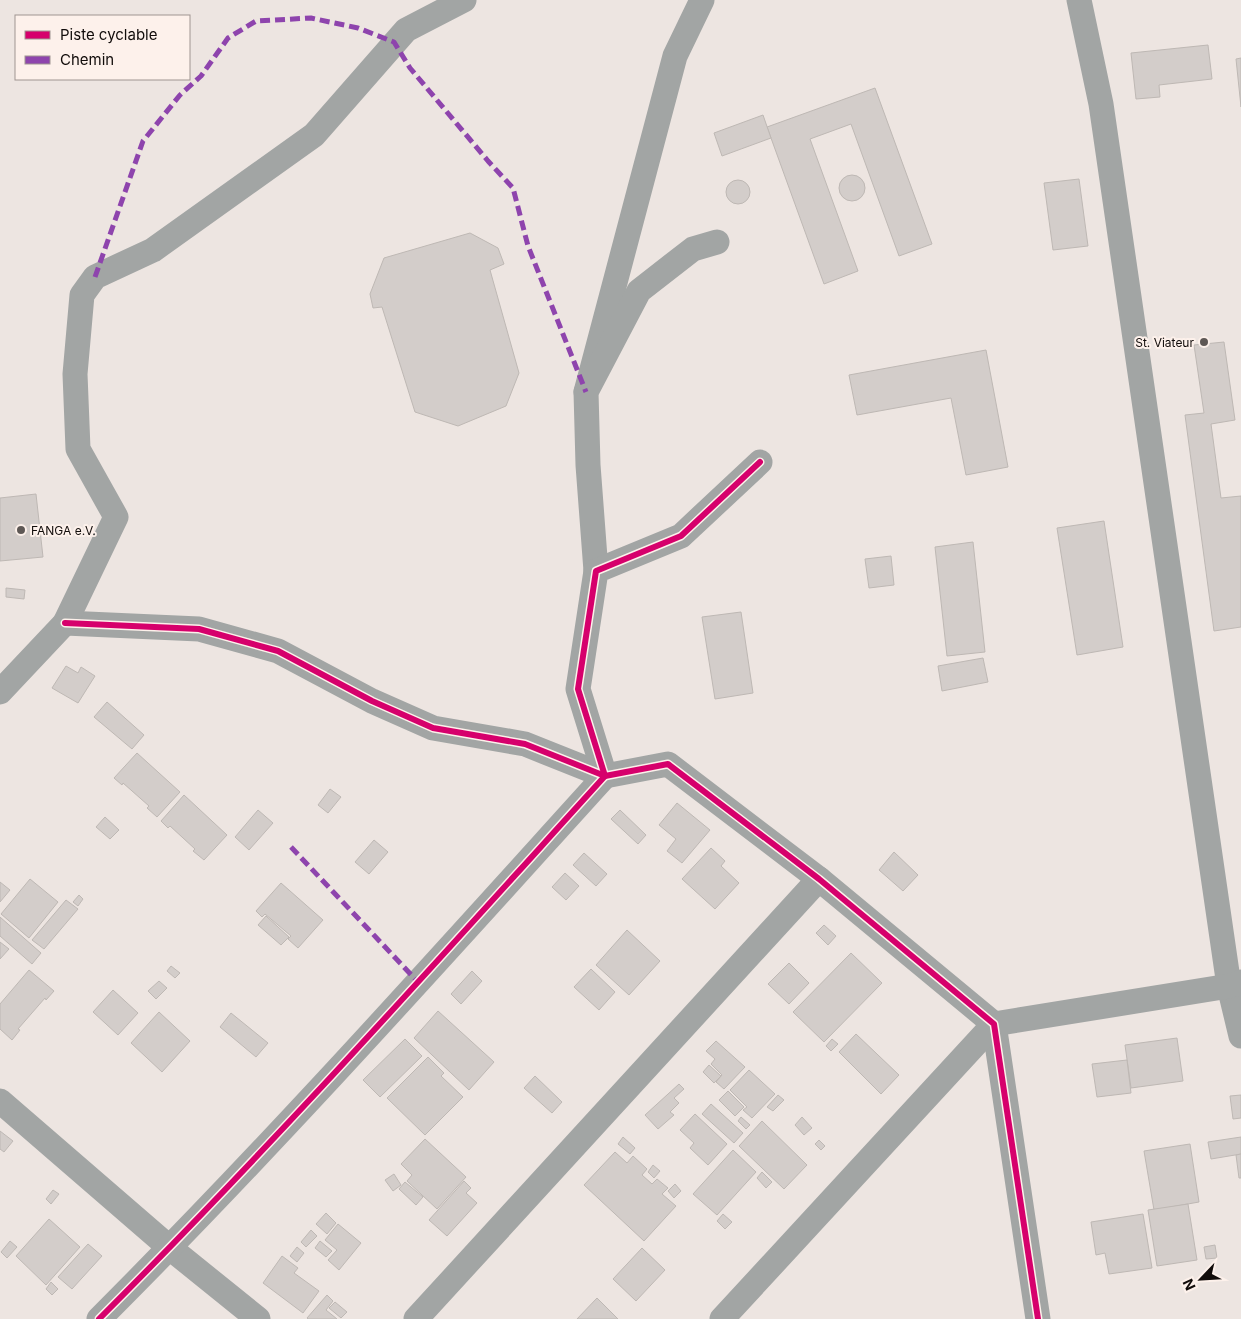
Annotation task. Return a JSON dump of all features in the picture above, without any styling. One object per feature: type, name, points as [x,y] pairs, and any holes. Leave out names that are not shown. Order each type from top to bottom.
[{"type":"street","points":[[0,692],[65,623],[116,518],[78,449],[75,374],[82,295],[95,277],[153,250],[314,135],[406,30],[464,0]]},
{"type":"street","points":[[605,776],[578,690],[596,572],[588,465],[586,392],[675,56],[702,0]]},
{"type":"street","points":[[1079,0],[1101,104],[1204,806],[1235,984],[1241,1036]]},
{"type":"street","points":[[586,392],[639,291],[693,250],[718,242]]},
{"type":"street","points":[[596,572],[681,536],[760,462]]},
{"type":"street","points":[[65,623],[199,629],[278,651],[372,701],[433,728],[525,744],[605,776],[668,764],[819,879],[994,1024],[1038,1319]]},
{"type":"street","points":[[100,1319],[170,1248],[418,982],[605,776]]},
{"type":"street","points":[[416,1319],[819,879]]},
{"type":"street","points":[[722,1319],[994,1024],[1235,984]]},
{"type":"street","points":[[0,1101],[170,1248],[258,1319]]},
{"type":"building","points":[[1208,45],[1212,79],[1159,85],[1160,97],[1136,99],[1131,53]]},
{"type":"building","points":[[1241,58],[1241,107],[1236,59]]},
{"type":"building","points":[[875,88],[932,244],[899,256],[851,124],[810,139],[858,271],[824,284],[767,127]]},
{"type":"building","points":[[763,115],[771,138],[722,156],[714,133]]},
{"type":"building","points":[[852,175],[862,178],[865,188],[862,198],[852,201],[842,198],[839,188],[842,178]]},
{"type":"building","points":[[1079,179],[1088,246],[1053,250],[1044,183]]},
{"type":"building","points":[[733,180],[743,180],[750,187],[750,197],[743,204],[733,204],[726,197],[726,187]]},
{"type":"building","points":[[470,233],[498,248],[504,264],[490,270],[519,373],[506,406],[458,426],[415,412],[382,307],[373,308],[370,294],[384,258]]},
{"type":"building","points":[[1224,342],[1235,420],[1211,424],[1221,498],[1241,496],[1241,627],[1214,631],[1185,415],[1204,413],[1194,345]]},
{"type":"building","points":[[986,350],[1008,467],[966,475],[951,398],[857,415],[849,375]]},
{"type":"building","points":[[36,494],[43,557],[0,561],[0,498]]},
{"type":"building","points":[[1104,521],[1123,647],[1077,655],[1057,528]]},
{"type":"building","points":[[973,542],[985,652],[947,656],[935,547]]},
{"type":"building","points":[[891,556],[894,585],[869,588],[865,559]]},
{"type":"building","points":[[6,588],[25,590],[24,599],[6,597]]},
{"type":"building","points":[[741,612],[753,693],[715,699],[702,617]]},
{"type":"building","points":[[983,658],[988,682],[942,691],[938,666]]},
{"type":"building","points":[[66,666],[78,673],[81,667],[95,676],[78,703],[52,688]]},
{"type":"building","points":[[107,702],[144,735],[132,749],[94,717]]},
{"type":"building","points":[[137,753],[180,792],[157,817],[147,808],[149,806],[123,783],[122,785],[114,778]]},
{"type":"building","points":[[330,789],[341,797],[328,813],[318,805]]},
{"type":"building","points":[[184,795],[227,835],[204,860],[170,826],[168,828],[161,821]]},
{"type":"building","points":[[677,803],[710,830],[682,863],[667,851],[676,839],[659,825]]},
{"type":"building","points":[[258,810],[273,823],[249,850],[235,837]]},
{"type":"building","points":[[620,810],[646,835],[638,844],[611,819]]},
{"type":"building","points":[[105,817],[119,830],[110,839],[96,827]]},
{"type":"building","points":[[374,840],[388,852],[369,874],[355,862]]},
{"type":"building","points":[[711,848],[725,861],[721,866],[739,883],[715,909],[682,879]]},
{"type":"building","points":[[894,852],[918,875],[903,891],[879,870]]},
{"type":"building","points":[[584,853],[607,874],[596,886],[573,865]]},
{"type":"building","points":[[565,873],[579,886],[566,900],[552,887]]},
{"type":"building","points":[[30,879],[58,902],[29,938],[1,914]]},
{"type":"building","points":[[0,882],[10,890],[0,902]]},
{"type":"building","points":[[281,883],[323,920],[298,948],[288,939],[291,936],[265,914],[262,917],[256,911]]},
{"type":"building","points":[[79,895],[83,899],[78,906],[73,902]]},
{"type":"building","points":[[66,900],[78,909],[44,949],[32,940]]},
{"type":"building","points":[[266,916],[289,937],[281,945],[258,925]]},
{"type":"building","points":[[0,917],[41,953],[32,964],[0,936]]},
{"type":"building","points":[[824,925],[836,936],[828,945],[816,933]]},
{"type":"building","points":[[627,930],[660,961],[629,995],[596,965]]},
{"type":"building","points":[[0,942],[9,949],[0,959]]},
{"type":"building","points":[[851,953],[882,983],[824,1042],[793,1012]]},
{"type":"building","points":[[789,963],[809,983],[789,1004],[768,984]]},
{"type":"building","points":[[171,966],[180,973],[175,978],[167,971]]},
{"type":"building","points":[[591,969],[615,992],[599,1010],[574,987]]},
{"type":"building","points":[[29,970],[54,991],[46,1000],[45,998],[18,1029],[20,1030],[12,1040],[0,1029],[0,1004]]},
{"type":"building","points":[[472,971],[482,981],[461,1004],[451,994]]},
{"type":"building","points":[[159,981],[167,988],[156,999],[148,991]]},
{"type":"building","points":[[113,990],[138,1013],[118,1035],[93,1012]]},
{"type":"building","points":[[438,1011],[494,1062],[469,1090],[414,1038]]},
{"type":"building","points":[[159,1012],[190,1041],[162,1072],[131,1043]]},
{"type":"building","points":[[231,1013],[268,1043],[256,1057],[220,1027]]},
{"type":"building","points":[[856,1034],[899,1075],[881,1094],[839,1052]]},
{"type":"building","points":[[1177,1038],[1183,1081],[1131,1088],[1125,1045]]},
{"type":"building","points":[[405,1039],[422,1056],[380,1097],[363,1080]]},
{"type":"building","points":[[832,1039],[838,1044],[831,1051],[826,1046]]},
{"type":"building","points":[[716,1041],[745,1067],[724,1089],[716,1082],[722,1075],[711,1064],[715,1059],[706,1051]]},
{"type":"building","points":[[428,1057],[444,1073],[441,1076],[463,1097],[425,1135],[387,1098]]},
{"type":"building","points":[[1127,1060],[1131,1093],[1097,1097],[1092,1064]]},
{"type":"building","points":[[709,1065],[721,1076],[714,1083],[703,1072]]},
{"type":"building","points":[[749,1070],[775,1094],[752,1118],[743,1110],[747,1107],[730,1090]]},
{"type":"building","points":[[535,1076],[562,1102],[552,1113],[524,1088]]},
{"type":"building","points":[[679,1084],[684,1089],[674,1098],[679,1103],[670,1112],[674,1115],[658,1129],[645,1115]]},
{"type":"building","points":[[728,1091],[744,1107],[735,1116],[719,1100]]},
{"type":"building","points":[[778,1095],[784,1100],[773,1111],[767,1107]]},
{"type":"building","points":[[1241,1095],[1241,1118],[1233,1119],[1230,1096]]},
{"type":"building","points":[[711,1104],[743,1133],[734,1143],[702,1114]]},
{"type":"building","points":[[695,1114],[727,1144],[708,1165],[690,1148],[694,1143],[680,1130]]},
{"type":"building","points":[[741,1117],[750,1125],[746,1129],[738,1121]]},
{"type":"building","points":[[802,1117],[812,1128],[804,1135],[795,1125]]},
{"type":"building","points":[[762,1121],[807,1165],[784,1189],[739,1146]]},
{"type":"building","points":[[0,1131],[13,1141],[4,1152],[0,1149]]},
{"type":"building","points":[[623,1137],[635,1148],[630,1154],[618,1144]]},
{"type":"building","points":[[1241,1137],[1241,1154],[1211,1159],[1208,1142]]},
{"type":"building","points":[[425,1139],[466,1177],[437,1209],[407,1181],[412,1175],[401,1164]]},
{"type":"building","points":[[819,1140],[825,1146],[821,1150],[815,1144]]},
{"type":"building","points":[[1190,1144],[1199,1202],[1154,1210],[1144,1151]]},
{"type":"building","points":[[733,1150],[756,1172],[717,1215],[693,1194]]},
{"type":"building","points":[[615,1152],[627,1163],[633,1156],[647,1169],[642,1175],[652,1184],[657,1179],[668,1188],[662,1194],[676,1206],[644,1241],[584,1185]]},
{"type":"building","points":[[1241,1154],[1241,1178],[1239,1178],[1236,1155]]},
{"type":"building","points":[[653,1165],[660,1171],[654,1178],[648,1172]]},
{"type":"building","points":[[762,1172],[772,1182],[766,1188],[757,1178]]},
{"type":"building","points":[[394,1174],[401,1185],[393,1191],[385,1180]]},
{"type":"building","points":[[464,1181],[471,1188],[466,1193],[477,1203],[447,1236],[429,1220]]},
{"type":"building","points":[[405,1182],[423,1197],[416,1205],[399,1189]]},
{"type":"building","points":[[675,1184],[681,1191],[674,1198],[668,1191]]},
{"type":"building","points":[[53,1190],[59,1194],[51,1204],[46,1199]]},
{"type":"building","points":[[1188,1204],[1197,1260],[1157,1266],[1148,1210]]},
{"type":"building","points":[[326,1213],[336,1223],[327,1234],[316,1224]]},
{"type":"building","points":[[723,1214],[732,1222],[725,1229],[717,1221]]},
{"type":"building","points":[[1143,1214],[1152,1268],[1109,1274],[1105,1253],[1096,1255],[1091,1222]]},
{"type":"building","points":[[49,1219],[80,1247],[46,1285],[16,1256]]},
{"type":"building","points":[[338,1224],[361,1243],[339,1270],[328,1260],[337,1250],[325,1240]]},
{"type":"building","points":[[311,1230],[317,1236],[306,1247],[301,1242]]},
{"type":"building","points":[[10,1241],[17,1247],[7,1258],[1,1252]]},
{"type":"building","points":[[320,1241],[332,1251],[326,1257],[315,1248]]},
{"type":"building","points":[[88,1244],[102,1256],[72,1289],[58,1277]]},
{"type":"building","points":[[1215,1245],[1217,1258],[1206,1259],[1204,1247]]},
{"type":"building","points":[[297,1247],[304,1253],[297,1262],[290,1256]]},
{"type":"building","points":[[642,1248],[665,1270],[636,1301],[613,1279]]},
{"type":"building","points":[[282,1256],[298,1268],[294,1273],[319,1291],[303,1313],[263,1283]]},
{"type":"building","points":[[51,1282],[58,1289],[52,1295],[46,1289]]},
{"type":"building","points":[[327,1295],[333,1301],[326,1310],[337,1319],[308,1319],[307,1318]]},
{"type":"building","points":[[597,1298],[618,1319],[577,1319]]},
{"type":"building","points":[[335,1302],[347,1312],[341,1318],[329,1308]]},
{"type":"marked path","points":[[95,277],[143,141],[180,95],[201,76],[228,38],[256,21],[311,18],[358,28],[394,42],[410,68],[513,188],[528,246],[586,392]]},
{"type":"marked path","points":[[291,847],[418,982]]},
{"type":"cycle path","points":[[99,1319],[292,1119],[605,776],[578,689],[596,571],[681,536],[760,462]]},
{"type":"cycle path","points":[[65,623],[199,629],[278,651],[372,701],[433,728],[525,744],[605,776],[668,764],[819,879],[994,1024],[1038,1319]]},
{"type":"place","name":"St. Viateur","points":[[1204,342]]},
{"type":"place","name":"FANGA e.V.","points":[[21,530]]}]
